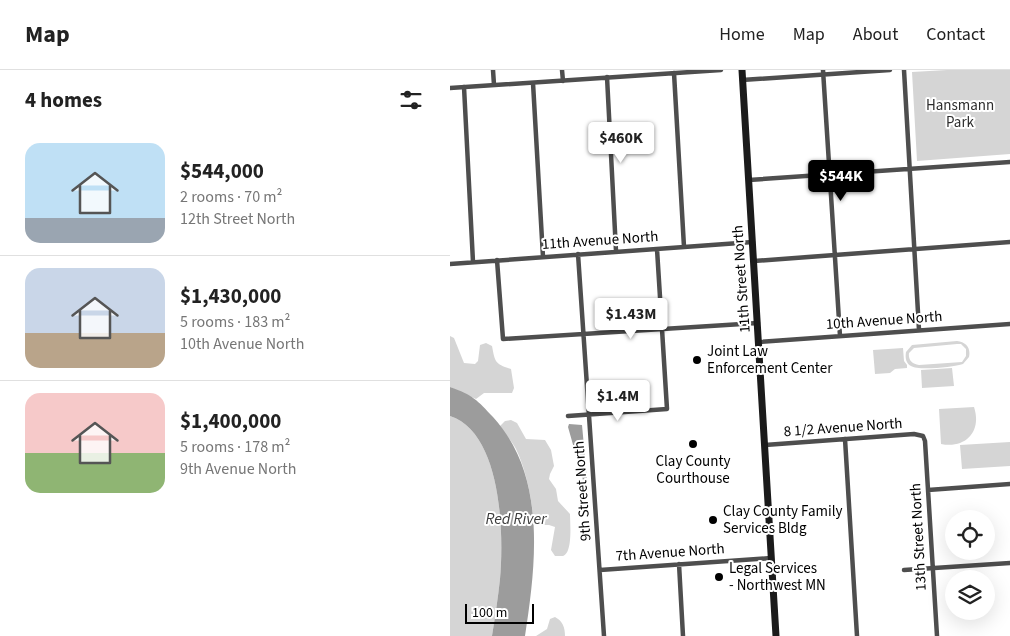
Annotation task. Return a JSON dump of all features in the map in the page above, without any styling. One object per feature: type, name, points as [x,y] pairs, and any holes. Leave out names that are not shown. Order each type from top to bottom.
[{"type":"street","points":[[493,70],[494,85]]},
{"type":"street","points":[[562,70],[563,81]]},
{"type":"street","points":[[450,88],[721,70]]},
{"type":"street","name":"11th Street North","points":[[742,70],[776,636]]},
{"type":"street","points":[[742,80],[823,72],[890,70]]},
{"type":"street","points":[[904,70],[919,330]]},
{"type":"street","points":[[823,72],[840,336]]},
{"type":"street","points":[[674,73],[684,247]]},
{"type":"street","points":[[607,77],[616,251]]},
{"type":"street","points":[[533,83],[543,257]]},
{"type":"street","points":[[464,88],[473,262]]},
{"type":"street","points":[[749,180],[1010,162]]},
{"type":"street","name":"11th Avenue North","points":[[450,264],[753,242]]},
{"type":"street","points":[[754,261],[1010,242]]},
{"type":"street","points":[[568,416],[667,409],[658,249]]},
{"type":"street","name":"9th Street North","points":[[578,254],[604,636]]},
{"type":"street","points":[[497,260],[503,340],[758,323]]},
{"type":"street","name":"10th Avenue North","points":[[759,342],[1010,324]]},
{"type":"street","name":"8 1/2 Avenue North","points":[[765,445],[918,434],[923,436]]},
{"type":"street","name":"13th Street North","points":[[923,436],[925,441],[937,636]]},
{"type":"street","points":[[845,439],[857,636]]},
{"type":"street","points":[[928,490],[1010,484]]},
{"type":"street","name":"7th Avenue North","points":[[600,570],[771,558]]},
{"type":"street","points":[[904,570],[1010,563]]},
{"type":"street","points":[[679,564],[683,636]]},
{"type":"green space","name":"Hansmann Park","points":[[1010,70],[1010,154],[917,161],[912,72]]},
{"type":"green space","points":[[450,336],[454,338],[464,363],[475,364],[478,361],[480,345],[486,343],[492,346],[497,362],[511,369],[514,388],[512,393],[484,393],[476,399],[450,387]]},
{"type":"green space","points":[[957,341],[965,344],[968,348],[969,357],[963,364],[958,365],[936,368],[915,367],[909,365],[906,358],[906,352],[912,345]],"holes":[[[961,344],[966,349],[966,356],[962,362],[919,365],[912,363],[909,358],[909,353],[914,348]]]},
{"type":"green space","points":[[903,348],[904,361],[907,368],[895,369],[890,373],[875,374],[873,350]]},
{"type":"green space","points":[[952,368],[954,386],[922,388],[921,370]]},
{"type":"green space","points":[[974,407],[976,424],[970,436],[958,444],[941,444],[939,409]]},
{"type":"green space","points":[[450,416],[467,426],[480,442],[490,463],[496,487],[500,512],[501,560],[492,636],[450,636]]},
{"type":"green space","points":[[511,420],[517,423],[526,439],[545,440],[551,450],[554,466],[549,479],[556,489],[558,501],[570,514],[570,544],[566,554],[563,556],[555,556],[551,550],[555,527],[534,525],[530,496],[520,458],[500,426],[505,421]]},
{"type":"green space","points":[[1010,442],[1010,466],[962,469],[960,445]]},
{"type":"green space","points":[[555,617],[563,625],[565,636],[536,636],[547,629],[550,619]]},
{"type":"water","name":"Red River","points":[[450,387],[464,393],[483,406],[510,440],[522,466],[530,493],[534,551],[525,636],[492,636],[501,560],[500,512],[496,487],[490,463],[480,442],[467,426],[450,416]]},
{"type":"water","points":[[569,424],[582,425],[587,479],[585,482],[568,427]]},
{"type":"place","name":"Joint Law Enforcement Center","points":[[697,360]]},
{"type":"place","name":"Clay County Courthouse","points":[[693,444]]},
{"type":"place","name":"Clay County Family Services Bldg","points":[[713,520]]},
{"type":"place","name":"Legal Services - Northwest MN","points":[[719,577]]}]
